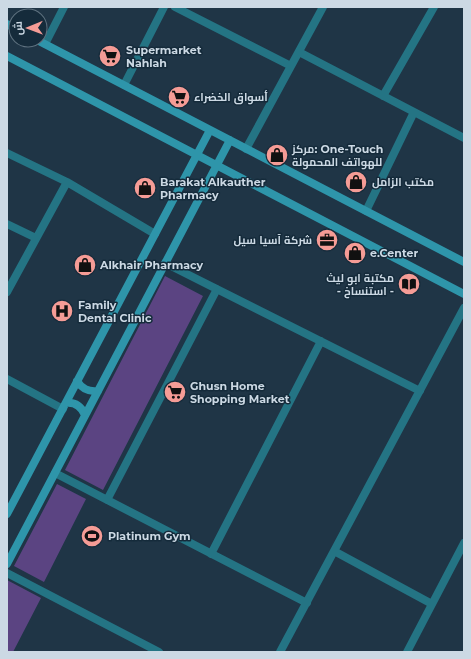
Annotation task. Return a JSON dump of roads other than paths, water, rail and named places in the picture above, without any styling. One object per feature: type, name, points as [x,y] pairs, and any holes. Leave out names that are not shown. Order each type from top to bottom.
[{"type":"street","points":[[48,31],[64,7]]},
{"type":"street","points":[[124,85],[164,7]]},
{"type":"street","points":[[175,7],[291,66]]},
{"type":"street","points":[[246,149],[323,7]]},
{"type":"street","points":[[383,96],[434,7]]},
{"type":"street","points":[[48,46],[464,262]]},
{"type":"street","points":[[299,52],[464,138]]},
{"type":"street","points":[[7,56],[464,294]]},
{"type":"street","points":[[366,211],[414,112]]},
{"type":"street","points":[[7,514],[210,130]]},
{"type":"street","points":[[7,564],[230,140]]},
{"type":"street","points":[[7,153],[67,182],[155,234]]},
{"type":"street","points":[[7,292],[67,182]]},
{"type":"street","points":[[7,224],[36,238]]},
{"type":"street","points":[[165,263],[420,391]]},
{"type":"street","points":[[107,500],[217,288]]},
{"type":"street","points":[[280,652],[464,308]]},
{"type":"street","points":[[211,554],[321,341]]},
{"type":"street","points":[[7,378],[64,406],[71,403],[80,406],[85,415]]},
{"type":"street","points":[[77,381],[80,386],[86,390],[98,390]]},
{"type":"street","points":[[55,473],[307,603]]},
{"type":"street","points":[[407,652],[464,543]]},
{"type":"street","points":[[334,551],[432,604]]},
{"type":"street","points":[[7,573],[159,652]]},
{"type":"place","name":"Supermarket Nahlah","points":[[110,56]]},
{"type":"place","name":"أسواق الخضراء","points":[[179,97]]},
{"type":"place","name":"مركز: One-Touch للهواتف المحمولة","points":[[277,155]]},
{"type":"place","name":"مكتب الزامل","points":[[356,182]]},
{"type":"place","name":"Barakat Alkauther Pharmacy","points":[[145,188]]},
{"type":"place","name":"شركة آسيا سيل","points":[[327,240]]},
{"type":"place","name":"e.Center","points":[[355,253]]},
{"type":"place","name":"Alkhair Pharmacy","points":[[85,265]]},
{"type":"place","name":"مكتبة ابو ليث - استنساخ -","points":[[409,284]]},
{"type":"place","name":"Family Dental Clinic","points":[[62,311]]},
{"type":"place","name":"Ghusn Home Shopping Market","points":[[175,392]]},
{"type":"place","name":"Platinum Gym","points":[[92,536]]}]
